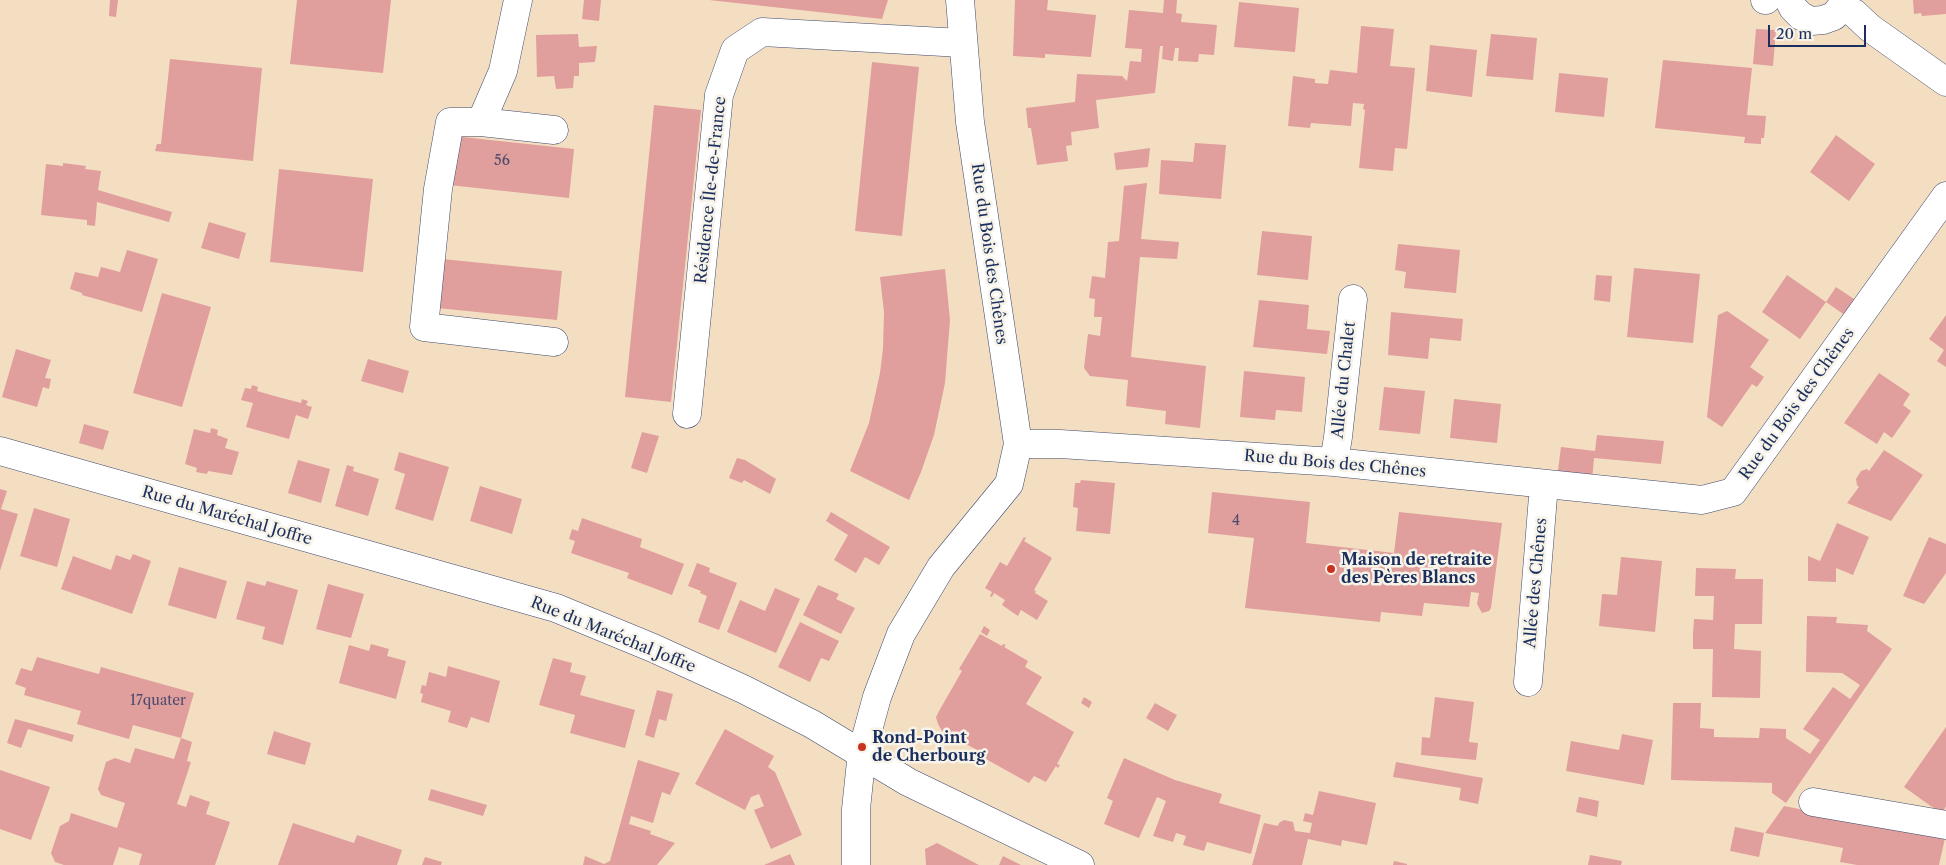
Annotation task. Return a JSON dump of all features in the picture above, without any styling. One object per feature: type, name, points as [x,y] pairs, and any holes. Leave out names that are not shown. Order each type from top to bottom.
[{"type":"street","points":[[481,122],[503,71],[518,0]]},
{"type":"street","name":"Rue du Bois des Chênes","points":[[960,0],[962,43],[970,122],[1018,444],[1060,444],[1334,462],[1702,500],[1734,492],[1946,196]]},
{"type":"street","points":[[1790,0],[1793,8],[1801,16],[1812,21],[1824,20],[1834,16],[1843,3],[1870,28],[1946,82]]},
{"type":"street","name":"Résidence Île-de-France","points":[[687,414],[719,95],[736,50],[762,32],[962,43]]},
{"type":"street","points":[[554,130],[481,122],[450,122],[438,188],[424,327],[554,342]]},
{"type":"street","name":"Allée du Chalet","points":[[1334,462],[1352,298]]},
{"type":"street","points":[[856,865],[856,809],[862,752],[878,697],[902,634],[941,567],[1009,484],[1018,444]]},
{"type":"street","name":"Rue du Maréchal Joffre","points":[[0,451],[556,608],[653,648],[743,689],[862,752],[908,782],[1080,865]]},
{"type":"street","name":"Allée des Chênes","points":[[1528,682],[1544,484]]},
{"type":"street","points":[[1812,802],[1946,825]]},
{"type":"building","points":[[110,0],[118,0],[116,17],[109,16]]},
{"type":"building","points":[[297,0],[391,0],[383,73],[290,64]]},
{"type":"building","points":[[584,0],[601,0],[599,21],[582,19]]},
{"type":"building","points":[[709,0],[888,0],[882,19]]},
{"type":"building","points":[[1015,0],[1048,0],[1047,10],[1096,15],[1091,57],[1045,54],[1045,58],[1013,56]]},
{"type":"building","points":[[1164,0],[1177,0],[1176,13],[1182,14],[1181,22],[1217,25],[1214,55],[1199,54],[1198,62],[1178,61],[1179,48],[1175,48],[1173,61],[1162,59],[1163,46],[1160,46],[1155,93],[1096,100],[1099,128],[1071,132],[1072,145],[1066,146],[1068,161],[1037,165],[1031,128],[1028,128],[1026,108],[1075,102],[1077,74],[1122,76],[1127,81],[1130,61],[1141,62],[1142,49],[1125,48],[1129,10],[1163,13]]},
{"type":"building","points":[[1913,0],[1946,0],[1946,14],[1922,16],[1921,13],[1914,14]]},
{"type":"building","points":[[1239,2],[1299,8],[1295,52],[1234,47]]},
{"type":"building","points":[[1361,26],[1394,29],[1390,66],[1415,68],[1407,149],[1395,148],[1393,171],[1359,168],[1364,104],[1353,103],[1351,126],[1311,123],[1310,128],[1288,126],[1293,76],[1315,79],[1315,83],[1328,84],[1330,70],[1357,73]]},
{"type":"building","points":[[1756,29],[1776,30],[1773,66],[1753,64]]},
{"type":"building","points":[[578,34],[579,47],[597,46],[595,62],[579,63],[579,76],[574,76],[573,88],[556,89],[554,76],[537,77],[536,35]]},
{"type":"building","points":[[1491,34],[1537,38],[1533,80],[1486,76]]},
{"type":"building","points":[[1430,45],[1477,50],[1472,97],[1426,91]]},
{"type":"building","points":[[170,59],[262,68],[253,161],[155,151],[157,144],[161,144]]},
{"type":"building","points":[[1663,60],[1752,68],[1747,115],[1766,116],[1764,138],[1761,138],[1761,144],[1744,143],[1745,137],[1655,128]]},
{"type":"building","points":[[872,62],[919,67],[902,236],[855,231]]},
{"type":"building","points":[[1559,73],[1608,78],[1604,117],[1555,112]]},
{"type":"building","points":[[654,105],[701,110],[671,402],[625,397]]},
{"type":"building","points":[[1836,135],[1875,164],[1849,201],[1810,172]]},
{"type":"building","points":[[453,136],[574,149],[569,198],[449,185]]},
{"type":"building","points":[[1195,143],[1226,145],[1221,199],[1159,194],[1161,160],[1193,162]]},
{"type":"building","points":[[1150,148],[1148,167],[1116,170],[1114,153]]},
{"type":"building","points":[[63,163],[86,166],[85,169],[101,171],[98,190],[172,212],[169,222],[97,202],[95,226],[87,225],[87,220],[41,215],[46,164],[63,166]]},
{"type":"building","points":[[279,169],[373,179],[363,272],[270,262]]},
{"type":"building","points":[[1147,183],[1141,239],[1179,242],[1177,259],[1140,257],[1131,357],[1206,366],[1200,428],[1165,424],[1166,411],[1126,406],[1128,380],[1090,376],[1084,368],[1088,334],[1100,336],[1102,317],[1094,317],[1095,299],[1089,298],[1092,276],[1105,278],[1108,242],[1119,241],[1124,186]]},
{"type":"building","points":[[209,222],[246,233],[239,259],[201,248]]},
{"type":"building","points":[[1262,231],[1312,236],[1308,280],[1257,275]]},
{"type":"building","points":[[1398,244],[1460,250],[1456,293],[1404,288],[1406,272],[1395,270]]},
{"type":"building","points":[[127,250],[158,259],[142,312],[82,295],[82,293],[70,289],[75,272],[98,277],[101,267],[120,272]]},
{"type":"building","points":[[442,259],[562,271],[557,320],[437,308]]},
{"type":"building","points":[[1634,268],[1700,274],[1693,343],[1627,337]]},
{"type":"building","points":[[945,269],[950,320],[945,383],[934,435],[909,500],[850,471],[869,423],[880,373],[884,312],[880,277]]},
{"type":"building","points":[[1596,275],[1612,276],[1610,302],[1594,300]]},
{"type":"building","points":[[1787,275],[1826,302],[1800,339],[1762,312]]},
{"type":"building","points":[[1836,287],[1857,301],[1846,316],[1826,302]]},
{"type":"building","points":[[162,293],[211,307],[182,407],[133,393]]},
{"type":"building","points":[[1259,300],[1309,305],[1307,329],[1330,331],[1327,354],[1253,347]]},
{"type":"building","points":[[1727,311],[1769,340],[1750,367],[1764,377],[1757,387],[1752,384],[1722,427],[1707,417],[1718,315]]},
{"type":"building","points":[[1391,312],[1463,319],[1461,341],[1430,338],[1428,359],[1388,355]]},
{"type":"building","points":[[1946,315],[1946,367],[1937,361],[1944,350],[1929,339]]},
{"type":"building","points":[[16,349],[51,360],[45,378],[51,379],[49,389],[43,387],[37,407],[2,397]]},
{"type":"building","points":[[368,359],[409,371],[403,393],[361,381]]},
{"type":"building","points":[[1244,371],[1305,377],[1302,412],[1276,410],[1275,420],[1240,417]]},
{"type":"building","points":[[1879,373],[1910,394],[1903,405],[1911,411],[1892,438],[1884,432],[1877,444],[1844,423]]},
{"type":"building","points":[[252,385],[258,387],[257,391],[278,397],[301,403],[302,399],[308,401],[306,405],[312,407],[308,419],[296,415],[289,439],[246,427],[253,403],[241,400],[245,388],[251,389]]},
{"type":"building","points":[[1384,387],[1425,391],[1420,434],[1379,430]]},
{"type":"building","points":[[1454,399],[1501,404],[1497,443],[1450,438]]},
{"type":"building","points":[[84,424],[109,431],[103,450],[79,443]]},
{"type":"building","points":[[211,428],[218,430],[217,435],[228,439],[225,448],[239,452],[232,475],[208,471],[207,474],[196,472],[197,468],[185,464],[194,429],[210,433]]},
{"type":"building","points":[[642,432],[659,436],[647,473],[631,468]]},
{"type":"building","points":[[1597,435],[1664,441],[1661,464],[1594,458],[1592,482],[1557,478],[1561,447],[1595,451]]},
{"type":"building","points":[[1884,450],[1923,475],[1891,521],[1847,503],[1859,487],[1856,479],[1861,471],[1867,469],[1869,471]]},
{"type":"building","points":[[399,452],[449,467],[433,521],[395,509],[405,474],[394,470]]},
{"type":"building","points":[[737,458],[745,460],[776,479],[770,494],[744,480],[742,483],[729,478]]},
{"type":"building","points":[[298,460],[330,469],[321,503],[288,493]]},
{"type":"building","points":[[347,465],[354,467],[353,471],[379,479],[368,516],[335,506]]},
{"type":"building","points":[[1081,480],[1115,483],[1110,534],[1076,531],[1078,508],[1073,507],[1075,483],[1080,483]]},
{"type":"building","points":[[480,486],[522,499],[512,534],[470,521]]},
{"type":"building","points":[[0,489],[7,491],[1,509],[18,514],[0,571]]},
{"type":"building","name":"Maison de retraite des Pères Blancs","points":[[1212,492],[1310,502],[1306,543],[1394,553],[1399,512],[1502,523],[1491,608],[1489,611],[1482,613],[1477,604],[1479,593],[1471,592],[1469,607],[1424,603],[1422,616],[1381,612],[1380,622],[1245,608],[1254,538],[1208,533]]},
{"type":"building","points":[[34,508],[70,519],[57,567],[20,556]]},
{"type":"building","points":[[831,512],[890,547],[879,565],[865,557],[856,573],[834,560],[848,535],[826,521]]},
{"type":"building","points":[[582,518],[642,539],[640,547],[684,564],[672,595],[627,578],[629,573],[571,553],[575,541],[569,539],[572,529],[578,531]]},
{"type":"building","points":[[1837,523],[1869,537],[1853,575],[1836,568],[1836,582],[1808,581],[1808,556],[1820,561]]},
{"type":"building","points":[[1024,537],[1026,538],[1024,541],[1052,558],[1034,590],[1036,591],[1035,593],[1048,601],[1037,620],[1021,610],[1018,616],[1002,605],[1005,600],[994,593],[992,597],[990,596],[992,592],[985,588],[1000,562],[1007,566]]},
{"type":"building","points":[[1929,537],[1946,544],[1946,573],[1924,604],[1903,596]]},
{"type":"building","points":[[133,554],[151,561],[132,614],[61,589],[73,556],[111,570],[116,555],[130,560]]},
{"type":"building","points":[[1621,557],[1662,561],[1655,632],[1599,626],[1602,594],[1617,595]]},
{"type":"building","points":[[697,563],[710,568],[709,572],[737,583],[719,630],[698,622],[707,596],[700,593],[701,591],[688,586]]},
{"type":"building","points":[[179,567],[227,581],[216,619],[168,605]]},
{"type":"building","points":[[1696,568],[1736,569],[1735,579],[1763,579],[1762,624],[1735,624],[1734,649],[1761,651],[1760,698],[1712,697],[1713,649],[1693,649],[1693,634],[1694,619],[1713,620],[1714,596],[1695,596]]},
{"type":"building","points":[[247,581],[265,586],[267,581],[298,590],[283,645],[262,639],[265,627],[236,619]]},
{"type":"building","points":[[328,584],[364,594],[351,638],[316,629]]},
{"type":"building","points":[[818,585],[839,594],[836,599],[855,608],[841,634],[803,615]]},
{"type":"building","points":[[775,588],[800,599],[776,653],[727,632],[740,600],[765,611]]},
{"type":"building","points":[[1807,616],[1837,617],[1836,623],[1868,625],[1867,631],[1892,649],[1786,803],[1772,793],[1772,783],[1671,780],[1673,703],[1701,703],[1700,728],[1714,729],[1714,737],[1759,738],[1760,728],[1786,729],[1786,738],[1810,754],[1820,740],[1803,729],[1833,687],[1850,699],[1860,685],[1842,673],[1806,672]]},
{"type":"building","points":[[800,622],[839,641],[829,661],[821,658],[810,682],[778,667]]},
{"type":"building","points":[[984,626],[990,630],[987,636],[981,632]]},
{"type":"building","points":[[980,634],[1002,646],[1003,644],[1006,645],[1004,647],[1028,661],[1025,667],[1042,677],[1026,704],[1074,732],[1057,764],[1060,765],[1058,768],[1056,766],[1046,782],[1034,776],[1029,783],[984,758],[986,755],[942,731],[938,724],[936,717],[962,671],[959,669]]},
{"type":"building","points":[[371,644],[389,649],[387,656],[406,661],[396,699],[339,683],[349,645],[369,651]]},
{"type":"building","points":[[37,657],[99,674],[101,667],[194,693],[181,738],[133,725],[129,739],[77,724],[81,711],[24,695],[26,688],[15,684],[21,668],[32,671]]},
{"type":"building","points":[[553,658],[572,663],[570,672],[586,676],[580,695],[635,710],[625,748],[570,733],[575,715],[539,705]]},
{"type":"building","points":[[448,666],[500,681],[489,723],[471,717],[467,728],[448,722],[451,711],[421,702],[423,694],[420,693],[422,685],[426,686],[429,672],[446,677]]},
{"type":"building","points":[[657,690],[673,694],[666,721],[659,719],[654,738],[645,735]]},
{"type":"building","points":[[1084,697],[1092,702],[1089,708],[1081,703]]},
{"type":"building","points":[[1435,697],[1474,702],[1469,742],[1478,743],[1476,760],[1421,755],[1422,737],[1430,738]]},
{"type":"building","points":[[1155,703],[1177,715],[1168,731],[1146,718]]},
{"type":"building","points":[[15,719],[74,735],[72,742],[28,729],[21,748],[7,743]]},
{"type":"building","points":[[1946,727],[1946,806],[1942,814],[1904,787]]},
{"type":"building","points":[[725,729],[774,756],[768,767],[775,772],[802,835],[771,849],[754,810],[764,806],[759,794],[751,797],[745,810],[695,784]]},
{"type":"building","points":[[274,731],[311,743],[305,765],[267,754]]},
{"type":"building","points":[[1622,734],[1653,740],[1644,785],[1566,771],[1571,741],[1619,750]]},
{"type":"building","points":[[181,738],[192,742],[187,761],[191,762],[177,804],[186,807],[190,795],[210,802],[206,814],[230,822],[215,865],[139,865],[142,854],[119,847],[113,865],[64,865],[55,862],[51,853],[60,826],[69,821],[71,813],[117,828],[125,803],[101,795],[98,789],[106,762],[115,758],[130,763],[135,748],[174,759]]},
{"type":"building","points":[[1124,758],[1175,780],[1222,794],[1219,803],[1261,815],[1251,854],[1207,842],[1204,851],[1183,845],[1186,836],[1176,833],[1173,842],[1153,836],[1166,801],[1157,797],[1139,838],[1104,824],[1113,801],[1107,798]]},
{"type":"building","points":[[638,760],[680,773],[670,795],[662,792],[653,823],[631,816],[629,824],[651,831],[650,834],[675,843],[657,865],[583,865],[585,856],[604,864],[610,861]]},
{"type":"building","points":[[1396,762],[1483,778],[1478,804],[1459,800],[1461,788],[1393,777]]},
{"type":"building","points":[[0,770],[50,787],[31,840],[0,829]]},
{"type":"building","points":[[431,789],[487,805],[483,816],[428,800]]},
{"type":"building","points":[[1319,791],[1376,803],[1367,845],[1342,840],[1341,846],[1308,839],[1302,865],[1252,865],[1264,823],[1278,826],[1284,820],[1293,822],[1295,831],[1310,833],[1312,823],[1303,821],[1305,813],[1313,815]]},
{"type":"building","points":[[1579,797],[1599,801],[1597,817],[1576,812]]},
{"type":"building","points":[[1784,806],[1945,838],[1939,865],[1857,865],[1840,862],[1843,848],[1765,833]]},
{"type":"building","points":[[293,823],[354,843],[357,835],[402,850],[397,865],[278,865]]},
{"type":"building","points":[[1735,827],[1764,833],[1759,857],[1730,851]]},
{"type":"building","points":[[937,843],[979,865],[926,865],[925,849]]},
{"type":"building","points":[[790,854],[795,865],[764,865]]},
{"type":"building","points":[[1590,855],[1622,861],[1621,865],[1588,865]]},
{"type":"building","points":[[1003,856],[1021,865],[999,865]]},
{"type":"building","points":[[425,857],[442,862],[441,865],[422,865]]},
{"type":"building","points":[[1394,861],[1407,864],[1407,865],[1393,865]]},
{"type":"place","name":"Maison de retraite des Pères Blancs","points":[[1331,569]]},
{"type":"place","name":"Rond-Point de Cherbourg","points":[[862,747]]}]
